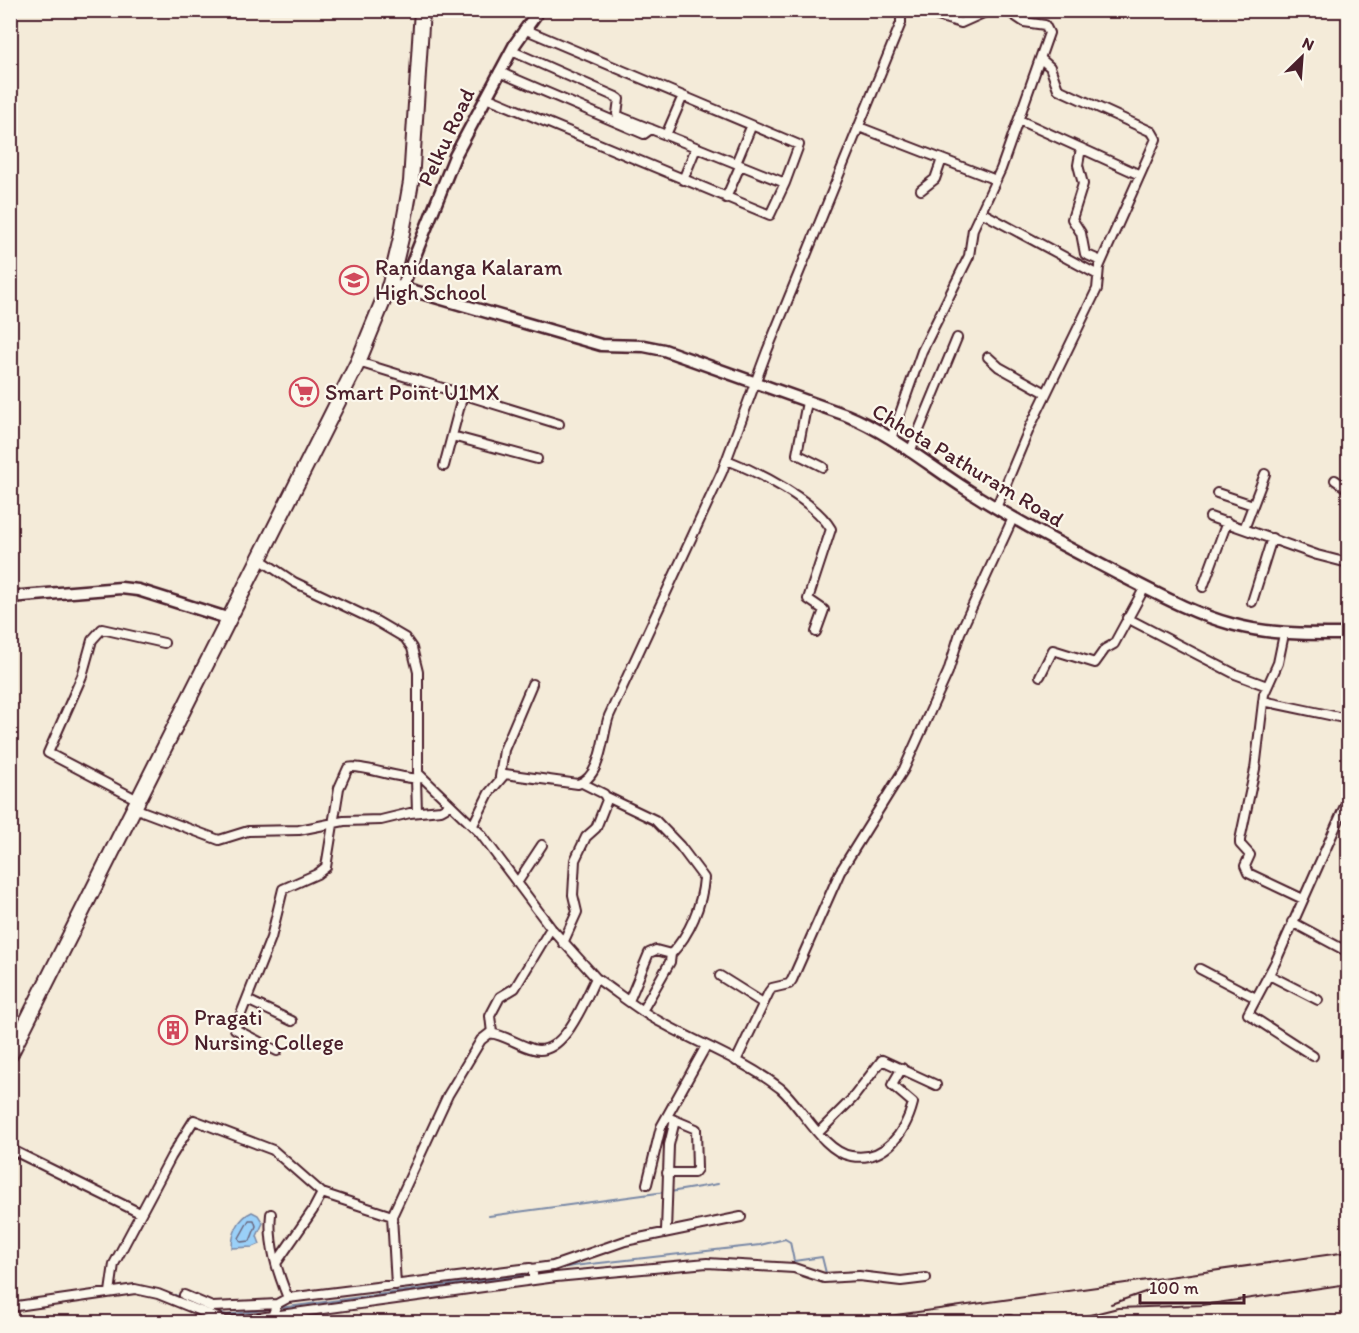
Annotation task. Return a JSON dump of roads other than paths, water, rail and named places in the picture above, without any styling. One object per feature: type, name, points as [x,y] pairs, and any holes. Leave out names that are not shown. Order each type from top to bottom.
[{"type":"highway","points":[[10,1055],[227,618],[396,286],[411,182],[422,10]]},
{"type":"street","name":"Pelku Road","points":[[396,286],[455,156],[499,72],[524,29],[539,10]]},
{"type":"street","points":[[582,783],[599,759],[609,716],[728,460],[756,384],[901,23],[901,10]]},
{"type":"street","points":[[918,10],[961,23],[990,10]]},
{"type":"street","points":[[891,439],[922,351],[969,256],[971,236],[1020,120],[1041,59],[1049,28],[1045,25],[1024,22],[1006,10]]},
{"type":"street","points":[[486,97],[769,216],[799,145],[682,98],[524,29]]},
{"type":"street","points":[[512,51],[616,97],[619,99],[617,114],[784,183]]},
{"type":"street","points":[[996,508],[1046,393],[1098,289],[1101,261],[1153,147],[1155,135],[1062,92],[1055,85],[1050,67],[1041,59]]},
{"type":"street","points":[[499,72],[644,134],[651,129]]},
{"type":"street","points":[[666,135],[682,98]]},
{"type":"street","points":[[1020,120],[1140,175]]},
{"type":"street","points":[[726,198],[751,127]]},
{"type":"street","points":[[859,127],[996,180]]},
{"type":"street","points":[[683,180],[696,148]]},
{"type":"street","points":[[1081,148],[1078,165],[1083,184],[1072,219],[1083,238],[1085,254],[1101,261]]},
{"type":"street","points":[[921,190],[935,179],[942,159]]},
{"type":"street","points":[[981,212],[1098,275]]},
{"type":"street","name":"Chhota Pathuram Road","points":[[396,286],[601,345],[644,346],[664,350],[860,420],[1013,518],[1145,587],[1212,618],[1284,634],[1348,634]]},
{"type":"street","points":[[910,452],[957,338]]},
{"type":"street","points":[[988,357],[999,367],[1046,393]]},
{"type":"street","points":[[358,362],[560,424]]},
{"type":"street","points":[[444,465],[463,394]]},
{"type":"street","points":[[807,402],[797,454],[823,467]]},
{"type":"street","points":[[452,436],[537,459]]},
{"type":"street","points":[[728,460],[753,471],[803,502],[831,529],[808,595],[810,602],[824,610],[816,632]]},
{"type":"street","points":[[1244,528],[1265,474]]},
{"type":"street","points":[[1335,480],[1348,489]]},
{"type":"street","points":[[1217,493],[1253,505]]},
{"type":"street","points":[[1210,517],[1348,563]]},
{"type":"street","points":[[736,1061],[772,988],[785,986],[792,980],[840,872],[900,777],[948,672],[968,614],[1013,518]]},
{"type":"street","points":[[1203,587],[1227,522]]},
{"type":"street","points":[[1252,602],[1272,538]]},
{"type":"street","points":[[258,558],[294,582],[376,621],[405,638],[412,648],[418,672],[417,812]]},
{"type":"street","points":[[1040,676],[1053,650],[1095,663],[1105,649],[1114,644],[1145,587]]},
{"type":"street","points":[[10,597],[97,588],[138,590],[227,618]]},
{"type":"street","points":[[1127,618],[1235,674],[1267,687]]},
{"type":"street","points":[[164,643],[102,629],[92,640],[82,676],[48,753],[136,804],[219,840],[248,831],[299,830],[333,823],[381,820],[417,812],[441,810],[450,805]]},
{"type":"street","points":[[1284,634],[1278,663],[1263,701],[1256,769],[1240,844],[1250,855],[1245,866],[1248,873],[1303,899]]},
{"type":"street","points":[[473,825],[500,777],[504,750],[532,684]]},
{"type":"street","points":[[1263,701],[1348,719]]},
{"type":"street","points":[[277,1051],[235,1029],[273,930],[283,889],[317,874],[326,867],[330,855],[339,788],[351,766],[368,771],[419,778],[473,825],[563,943],[596,978],[642,1011],[736,1061],[782,1089],[796,1103],[818,1133],[848,1156],[870,1157],[885,1151],[896,1139],[912,1107],[911,1100],[892,1085],[902,1068]]},
{"type":"street","points":[[500,777],[511,773],[582,783],[655,820],[680,846],[703,876],[697,914],[671,954],[670,962],[642,1011]]},
{"type":"street","points":[[563,943],[577,912],[573,895],[575,860],[586,837],[596,828],[607,797]]},
{"type":"street","points":[[1313,1056],[1289,1038],[1250,1017],[1249,1009],[1269,975],[1348,799]]},
{"type":"street","points":[[517,883],[542,844]]},
{"type":"street","points":[[1292,922],[1348,952]]},
{"type":"street","points":[[492,1033],[490,1016],[500,997],[515,988],[551,928]]},
{"type":"street","points":[[629,1001],[649,953],[656,950],[671,954]]},
{"type":"street","points":[[1200,969],[1254,998]]},
{"type":"street","points":[[1269,975],[1318,1000]]},
{"type":"street","points":[[720,976],[763,1003]]},
{"type":"street","points":[[492,1033],[534,1050],[556,1045],[565,1037],[596,978]]},
{"type":"street","points":[[247,1000],[292,1021]]},
{"type":"street","points":[[396,1285],[392,1216],[453,1085],[481,1040],[492,1033]]},
{"type":"street","points":[[666,1231],[671,1118],[706,1046]]},
{"type":"street","points":[[818,1133],[846,1105],[882,1060],[936,1085]]},
{"type":"street","points":[[667,1173],[694,1173],[697,1169],[696,1129],[671,1118]]},
{"type":"street","points":[[647,1184],[653,1151],[662,1124],[671,1118]]},
{"type":"street","points":[[110,1292],[114,1264],[140,1213],[194,1120],[273,1150],[312,1186],[322,1192],[392,1216]]},
{"type":"street","points":[[10,1149],[140,1213]]},
{"type":"street","points":[[277,1262],[322,1192]]},
{"type":"street","points":[[271,1214],[269,1236],[288,1298]]},
{"type":"street","points":[[10,1307],[110,1292],[145,1290],[225,1321],[532,1274],[625,1240],[741,1217]]},
{"type":"street","points":[[184,1295],[212,1307],[277,1304],[288,1298],[396,1285],[707,1263],[794,1268],[824,1278],[859,1276],[901,1281],[926,1278]]},
{"type":"street","points":[[273,1314],[277,1304]]},
{"type":"street","points":[[996,1323],[1010,1320]]},
{"type":"water","points":[[252,1212],[258,1215],[263,1223],[257,1236],[260,1244],[253,1247],[232,1248],[237,1227],[243,1218]]},
{"type":"waterway","points":[[670,1192],[718,1184]]},
{"type":"waterway","points":[[489,1216],[665,1192]]},
{"type":"waterway","points":[[536,1273],[573,1266],[760,1245],[785,1239],[790,1242],[794,1261],[822,1257],[826,1273]]},
{"type":"waterway","points":[[280,1308],[531,1274]]},
{"type":"waterway","points":[[175,1295],[203,1308]]},
{"type":"waterway","points":[[211,1312],[227,1315],[270,1309]]},
{"type":"railway","points":[[846,1322],[1348,1252]]},
{"type":"railway","points":[[1062,1322],[1118,1308],[1203,1305],[1348,1284]]},
{"type":"railway","points":[[1111,1304],[1165,1285]]},
{"type":"railway","points":[[813,1322],[854,1317]]},
{"type":"place","name":"Ranidanga Kalaram High School","points":[[354,280]]},
{"type":"place","name":"Smart Point U1MX","points":[[304,392]]},
{"type":"place","name":"Pragati Nursing College","points":[[173,1030]]}]
